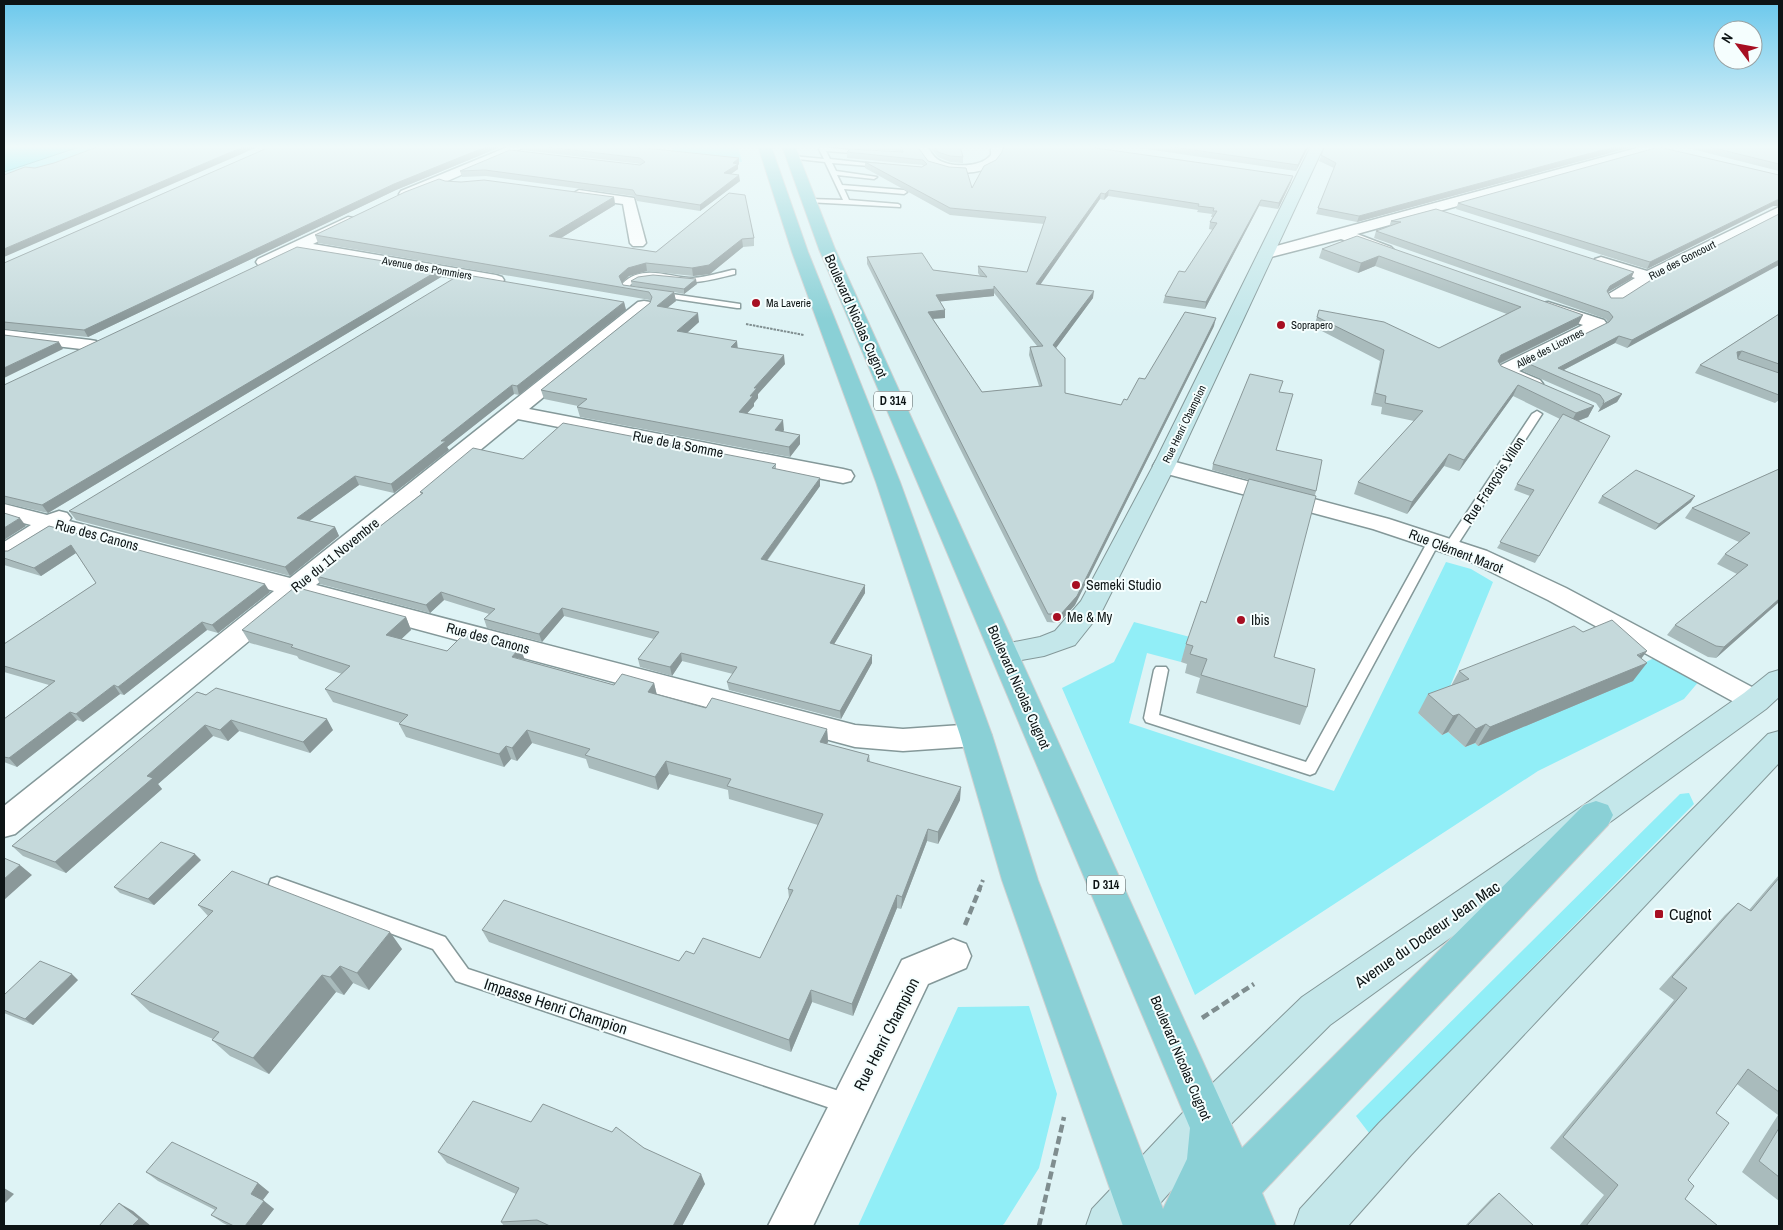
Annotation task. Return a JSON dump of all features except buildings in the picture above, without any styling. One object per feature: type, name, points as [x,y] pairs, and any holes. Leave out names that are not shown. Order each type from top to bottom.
[{"type":"main road","name":"Boulevard Nicolas Cugnot","points":[[783,203],[800,252],[888,482],[976,735],[1003,829],[1044,949],[1130,1216]]},
{"type":"main road","name":"Boulevard Nicolas Cugnot","points":[[810,203],[831,258],[1209,1122],[1244,1207]]},
{"type":"main road","points":[[1204,1226],[1214,1212],[1244,1207],[1596,815]]},
{"type":"main road","points":[[1179,1226],[1197,1190],[1209,1159],[1209,1122]]},
{"type":"street","points":[[630,203],[638,243]]},
{"type":"street","name":"Rue Henri Champion","points":[[1004,653],[1044,646],[1065,638],[1092,605],[1164,466],[1267,253],[1288,203]]},
{"type":"street","points":[[1267,253],[1450,203]]},
{"type":"street","points":[[1433,208],[1461,217]]},
{"type":"street","name":"Rue des Goncourt","points":[[1613,299],[1648,276],[1779,211]]},
{"type":"street","points":[[249,269],[358,217]]},
{"type":"street","points":[[1342,234],[1406,257]]},
{"type":"street","name":"Avenue des Pommiers","points":[[298,246],[510,283]]},
{"type":"street","points":[[1583,256],[1648,276]]},
{"type":"street","points":[[441,287],[461,274]]},
{"type":"street","points":[[616,301],[644,306]]},
{"type":"street","name":"Allée des Licornes","points":[[1534,302],[1598,324],[1504,371],[1546,390]]},
{"type":"street","name":"Rue du 11 Novembre","points":[[4,824],[644,306]]},
{"type":"street","points":[[4,335],[97,342],[64,358]]},
{"type":"street","name":"Rue de la Somme","points":[[513,412],[843,476]]},
{"type":"street","name":"Rue Clément Marot","points":[[1164,466],[1382,524],[1478,556],[1557,594],[1755,701]]},
{"type":"street","name":"Rue des Canons","points":[[4,511],[62,517],[296,587],[855,736],[903,740],[976,735]]},
{"type":"street","points":[[4,552],[62,517]]},
{"type":"street","name":"Avenue du Docteur Jean Mac","points":[[1130,1216],[1209,1122],[1316,1011],[1596,815],[1755,701],[1779,681]]},
{"type":"street","points":[[1317,1226],[1395,1139],[1779,742]]},
{"type":"street","name":"Rue Henri Champion","points":[[790,1226],[915,972],[953,956]]},
{"type":"lane","points":[[865,203],[898,206]]},
{"type":"lane","points":[[732,272],[691,281],[645,274],[634,276],[626,284],[628,290],[737,306]]},
{"type":"lane","name":"Rue François Villon","points":[[1161,670],[1151,718],[1310,769],[1442,544],[1537,414]]},
{"type":"lane","name":"Impasse Henri Champion","points":[[277,884],[439,943],[462,975],[850,1105]]},
{"type":"path","points":[[953,956],[1003,829]]},
{"type":"path","points":[[1194,1024],[1254,984]]},
{"type":"path","points":[[1039,1226],[1052,1178],[1065,1114]]},
{"type":"shaded area","points":[[1446,562],[1471,569],[1493,582],[1449,689],[1418,713],[1442,735],[1448,732],[1465,747],[1475,743],[1478,746],[1658,656],[1700,680],[1684,699],[1538,771],[1195,995],[1062,688],[1114,662],[1134,622],[1190,637],[1181,662],[1147,653],[1129,723],[1334,791]]},
{"type":"shaded area","points":[[1689,793],[1694,804],[1369,1133],[1356,1116],[1680,794]]},
{"type":"shaded area","points":[[1029,1006],[1057,1094],[1039,1168],[1004,1224],[1001,1226],[858,1226],[958,1007]]},
{"type":"place","name":"Ma Laverie","points":[[756,303]]},
{"type":"place","name":"Soprapero","points":[[1281,325]]},
{"type":"place","name":"Semeki Studio","points":[[1076,585]]},
{"type":"place","name":"Me & My","points":[[1057,617]]},
{"type":"place","name":"Ibis","points":[[1241,620]]},
{"type":"place","name":"Cugnot","points":[[1659,914]]}]
